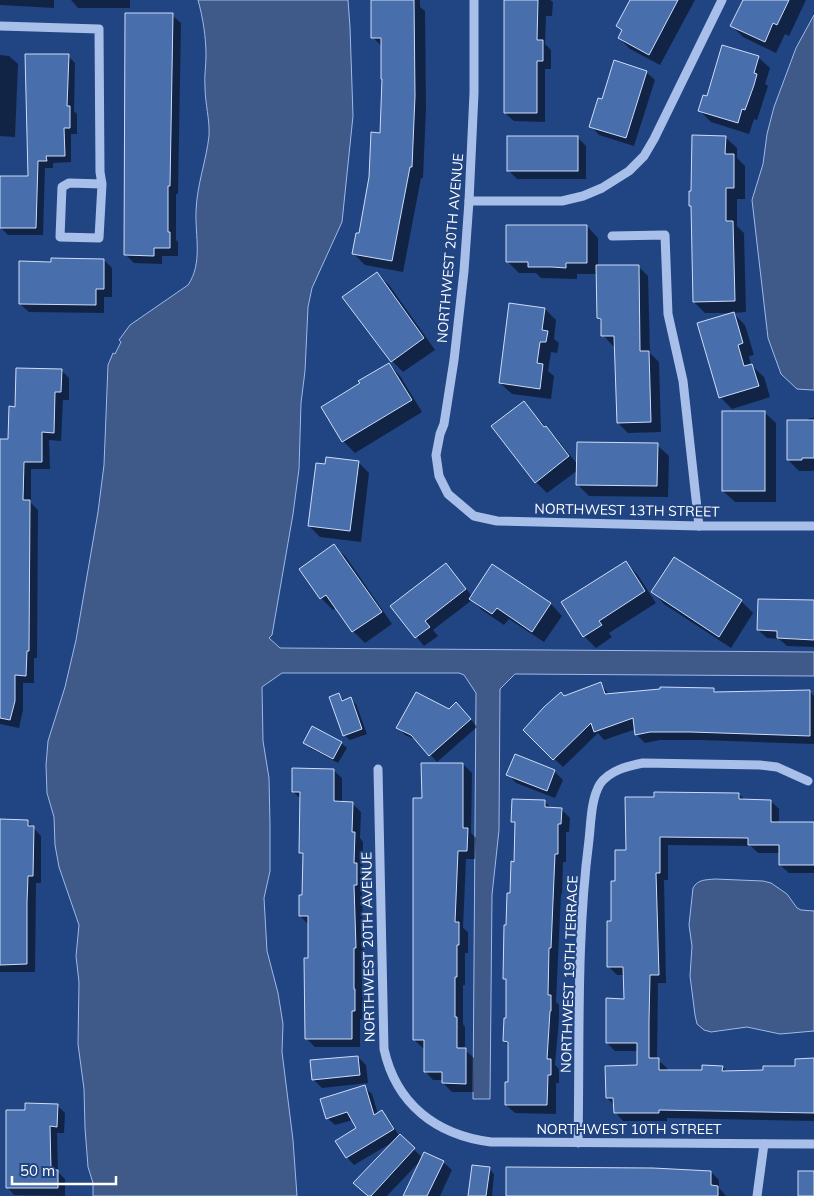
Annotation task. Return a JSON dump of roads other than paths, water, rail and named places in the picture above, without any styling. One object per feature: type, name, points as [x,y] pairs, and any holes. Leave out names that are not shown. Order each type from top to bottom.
[{"type":"street","name":"NORTHWEST 20TH AVENUE","points":[[448,494],[440,476],[436,455],[444,424],[454,360],[469,201],[474,93],[474,0]]},
{"type":"street","points":[[469,201],[562,201],[583,196],[602,188],[629,171],[644,156],[654,139],[722,0]]},
{"type":"street","points":[[0,26],[100,28],[100,172],[102,184],[99,238],[60,237],[62,187],[69,183],[102,184]]},
{"type":"street","points":[[612,236],[665,235],[668,314],[683,381],[699,526]]},
{"type":"street","name":"NORTHWEST 13TH STREET","points":[[448,494],[474,516],[496,521],[699,526],[814,526]]},
{"type":"street","name":"NORTHWEST 19TH TERRACE","points":[[578,1143],[582,921],[586,864],[594,803],[600,784],[626,766],[643,763],[760,764],[777,767],[808,781]]},
{"type":"street","name":"NORTHWEST 20TH AVENUE","points":[[378,769],[384,1049],[393,1076],[402,1093],[428,1120],[445,1130]]},
{"type":"street","name":"NORTHWEST 10TH STREET","points":[[445,1130],[472,1140],[491,1142],[814,1144]]},
{"type":"street","points":[[757,1196],[764,1144]]},
{"type":"water","points":[[198,0],[348,0],[353,116],[342,222],[312,288],[308,307],[305,371],[301,403],[299,469],[272,635],[269,638],[280,648],[814,652],[814,676],[515,674],[500,689],[499,830],[492,895],[490,1099],[473,1099],[476,693],[464,675],[459,673],[282,673],[262,687],[263,741],[269,778],[270,825],[270,871],[264,898],[267,951],[278,993],[283,1024],[282,1052],[293,1140],[297,1196],[93,1196],[93,1183],[88,1167],[84,1089],[78,1044],[79,982],[76,956],[79,925],[59,867],[55,845],[54,817],[47,793],[46,765],[48,741],[65,687],[76,640],[98,512],[104,465],[108,365],[113,353],[115,354],[121,342],[119,340],[130,325],[188,285],[193,277],[197,259],[197,201],[209,136],[205,83],[205,42]]},
{"type":"water","points":[[814,15],[814,390],[812,390],[797,389],[781,374],[768,338],[752,200],[763,164],[767,134],[774,107],[796,48]]},
{"type":"water","points":[[715,879],[771,883],[787,894],[797,908],[814,911],[814,1031],[780,1034],[747,1027],[711,1032],[704,1030],[697,1024],[690,976],[692,946],[689,925],[693,888],[700,881]]}]
